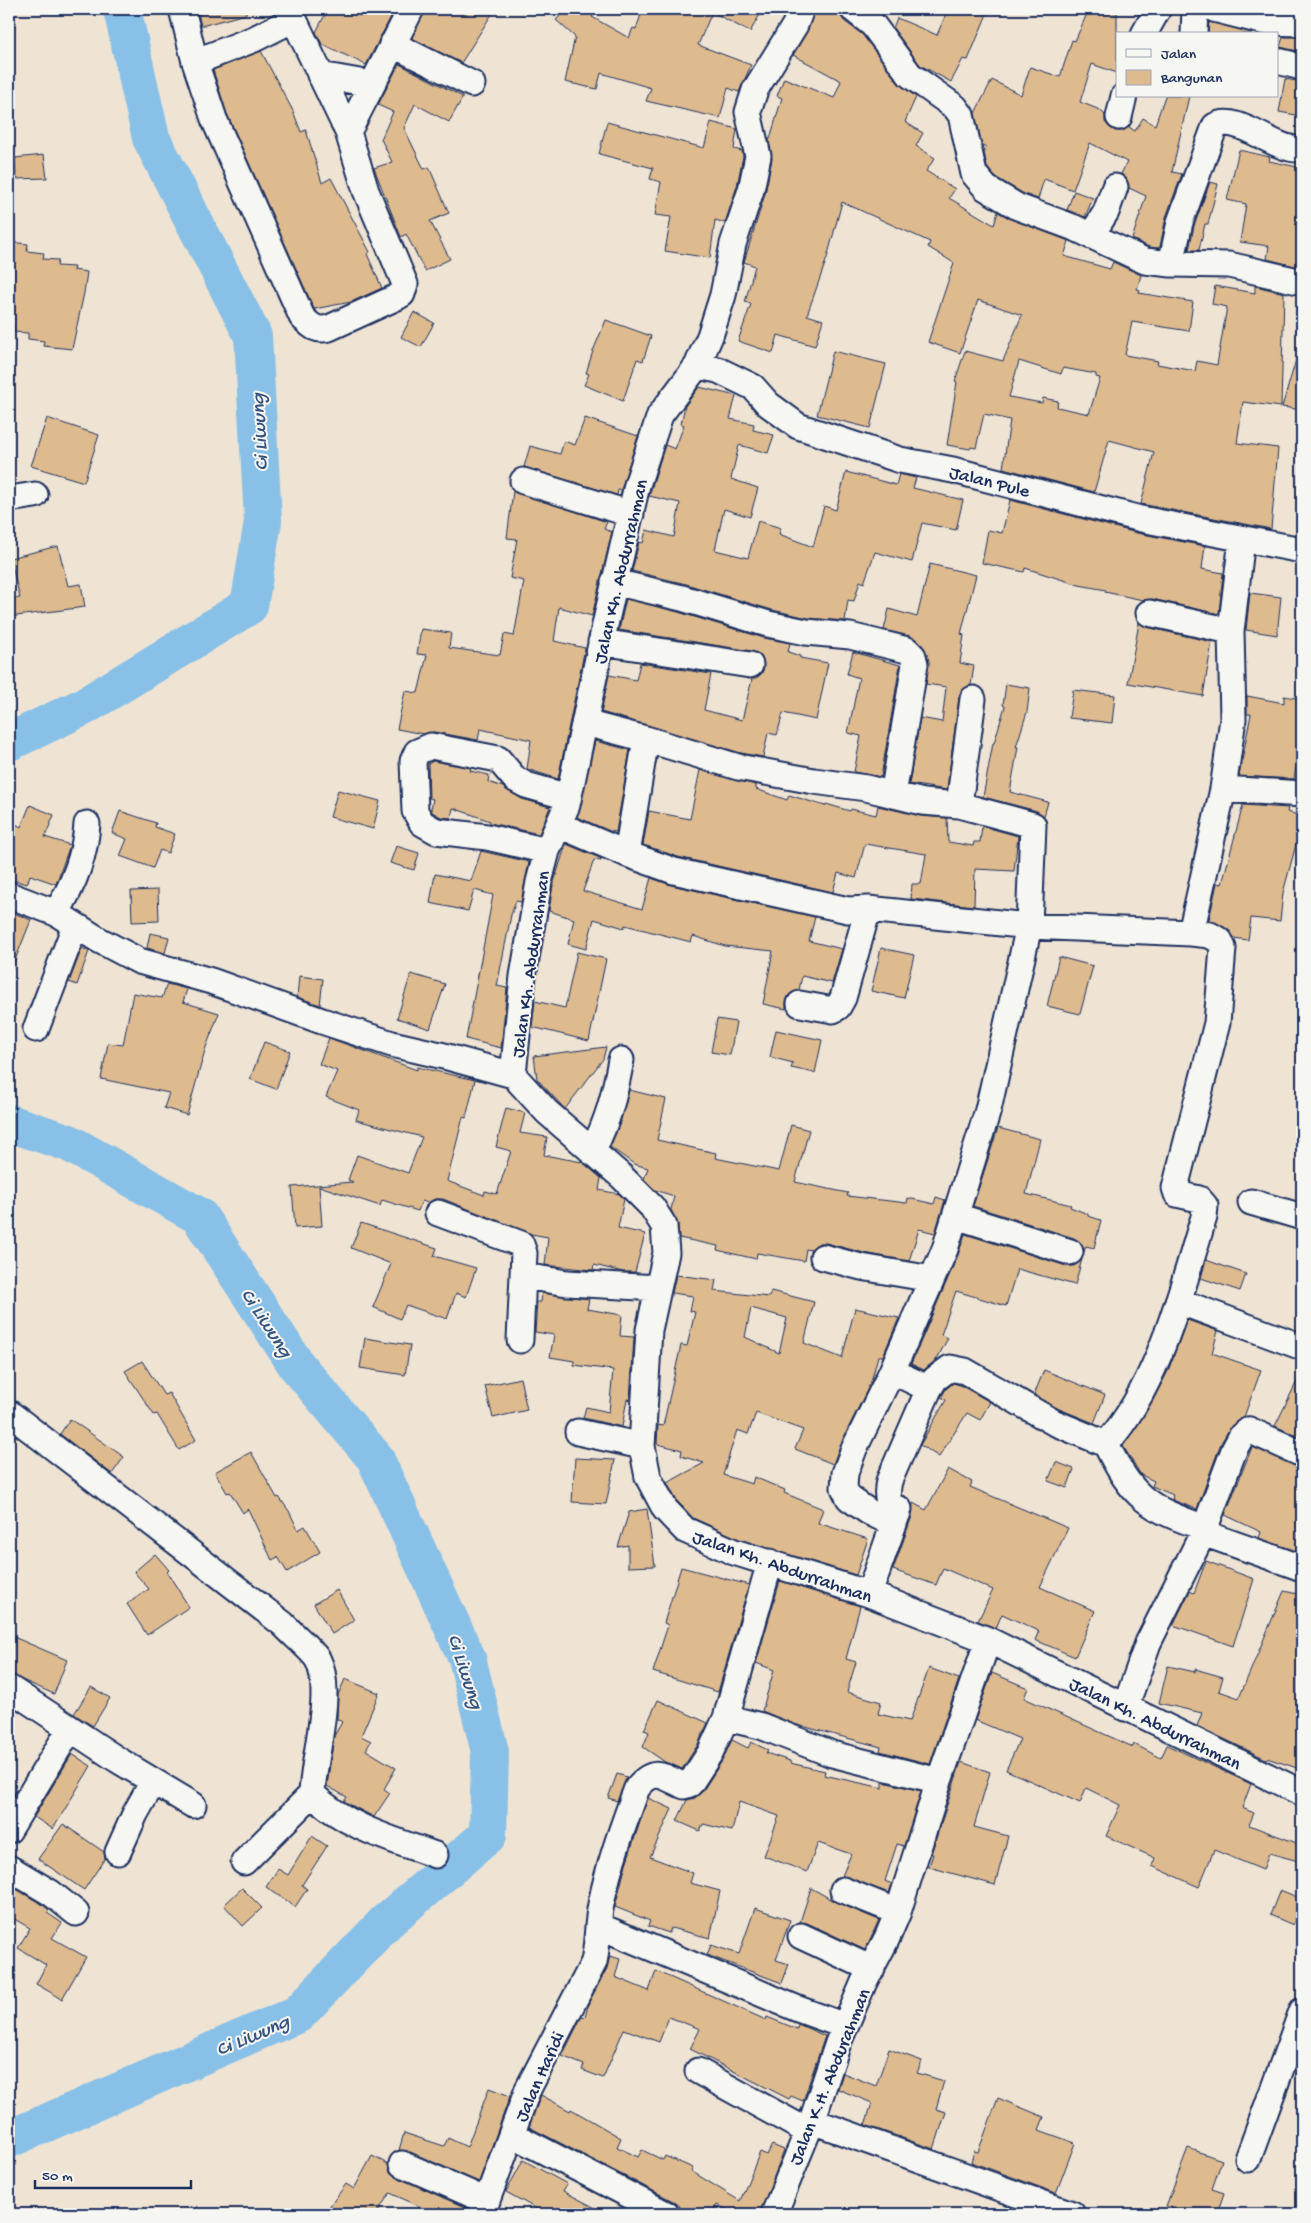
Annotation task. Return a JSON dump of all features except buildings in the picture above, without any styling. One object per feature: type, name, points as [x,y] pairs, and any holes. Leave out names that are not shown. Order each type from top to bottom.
[{"type":"street","points":[[182,9],[195,62],[214,119],[302,317],[312,328],[320,330],[330,328],[397,297],[404,289],[402,274],[386,243],[366,191],[348,132],[291,14],[254,39],[195,62]]},
{"type":"street","points":[[348,132],[411,9]]},
{"type":"street","name":"Jalan Kh. Abdurrahman","points":[[801,9],[795,25],[752,97],[748,112],[758,156],[751,190],[733,244],[723,295],[710,336],[697,366],[660,415],[637,485],[614,582],[568,797],[559,825],[547,851],[533,912],[523,976],[513,1075],[546,1112],[621,1176],[652,1207],[664,1226],[666,1253],[649,1330],[642,1446],[648,1477],[664,1509],[685,1530],[734,1552],[869,1594],[988,1640],[1302,1793]]},
{"type":"street","points":[[853,9],[873,25],[910,75],[955,107],[961,115],[974,174],[986,188],[1018,207],[1075,228],[1145,261],[1171,264],[1229,265],[1302,282]]},
{"type":"street","points":[[1145,32],[1158,9]]},
{"type":"street","points":[[1194,32],[1195,9]]},
{"type":"street","points":[[1214,9],[1266,22],[1302,23]]},
{"type":"street","points":[[392,44],[472,84]]},
{"type":"street","points":[[1278,61],[1302,67]]},
{"type":"street","points":[[320,75],[372,84]]},
{"type":"street","points":[[1171,264],[1183,215],[1215,126],[1222,122],[1233,123],[1265,139],[1302,149]]},
{"type":"street","points":[[1091,236],[1106,212],[1116,187]]},
{"type":"street","name":"Jalan Pule","points":[[697,366],[718,370],[753,388],[768,404],[798,426],[900,460],[953,470],[1141,519],[1302,550]]},
{"type":"street","points":[[523,481],[631,514]]},
{"type":"street","points":[[9,499],[35,494]]},
{"type":"street","points":[[1191,933],[1223,789],[1233,720],[1231,631],[1242,539]]},
{"type":"street","points":[[614,582],[682,598],[768,624],[806,632],[850,636],[907,650],[914,656],[915,664],[893,795]]},
{"type":"street","points":[[1149,613],[1231,631]]},
{"type":"street","points":[[601,642],[750,665]]},
{"type":"street","points":[[959,805],[973,699]]},
{"type":"street","points":[[585,724],[646,739],[738,767],[814,781],[866,788],[923,802],[959,805],[1033,825],[1029,926],[988,1110],[956,1216],[932,1279],[892,1371],[854,1449],[844,1481],[844,1488],[849,1498],[869,1512],[898,1512]]},
{"type":"street","points":[[627,854],[646,739]]},
{"type":"street","points":[[547,851],[486,837],[436,831],[422,823],[415,811],[413,761],[417,752],[430,746],[498,759],[503,763],[508,773],[520,782],[568,797]]},
{"type":"street","points":[[1223,789],[1302,794]]},
{"type":"street","points":[[36,1029],[66,920],[70,891],[83,854],[86,824]]},
{"type":"street","points":[[559,825],[627,854],[674,871],[716,882],[848,910],[868,909],[1029,926],[1191,933],[1210,935],[1220,940],[1223,948],[1217,1023],[1174,1188],[1177,1194],[1199,1199],[1205,1206],[1204,1217],[1178,1301],[1151,1374],[1120,1429],[1106,1444]]},
{"type":"street","points":[[9,895],[66,920],[140,961],[211,980],[322,1021],[392,1044],[513,1075]]},
{"type":"street","points":[[800,1004],[833,1010],[838,1007],[843,998],[868,909]]},
{"type":"street","points":[[592,1152],[606,1123],[621,1060]]},
{"type":"street","points":[[1251,1202],[1302,1218]]},
{"type":"street","points":[[438,1213],[521,1244],[524,1253],[524,1276],[520,1340]]},
{"type":"street","points":[[956,1216],[1070,1252]]},
{"type":"street","points":[[824,1257],[861,1267],[932,1279]]},
{"type":"street","points":[[524,1276],[567,1283],[658,1288]]},
{"type":"street","points":[[1178,1301],[1302,1348]]},
{"type":"street","points":[[898,1512],[888,1502],[887,1491],[889,1481],[930,1389],[943,1372],[950,1368],[957,1368],[1053,1422],[1106,1444],[1119,1470],[1132,1488],[1147,1503],[1204,1530],[1302,1568]]},
{"type":"street","points":[[892,1371],[930,1389]]},
{"type":"street","points":[[9,1413],[283,1624],[318,1660],[323,1682],[323,1716],[320,1743],[312,1773],[312,1794],[327,1809],[358,1827],[435,1855]]},
{"type":"street","points":[[1125,1708],[1148,1643],[1204,1530],[1234,1450],[1245,1432],[1249,1430],[1302,1454]]},
{"type":"street","points":[[578,1432],[642,1446]]},
{"type":"street","points":[[869,1594],[898,1512]]},
{"type":"street","points":[[770,1562],[726,1718],[761,1726],[832,1754],[939,1781]]},
{"type":"street","name":"Jalan K.H. Abdurahman","points":[[774,2214],[809,2126],[845,2026],[898,1912],[939,1781],[988,1640]]},
{"type":"street","points":[[9,1688],[153,1782],[193,1805]]},
{"type":"street","name":"Jalan Haridi","points":[[485,2208],[513,2135],[528,2089],[594,1962],[599,1933],[600,1907],[606,1880],[636,1788],[646,1777],[658,1774],[684,1786],[690,1784],[710,1753],[726,1718]]},
{"type":"street","points":[[9,1830],[70,1729]]},
{"type":"street","points":[[118,1852],[135,1814],[153,1782]]},
{"type":"street","points":[[244,1862],[312,1794]]},
{"type":"street","points":[[9,1868],[51,1893],[76,1913]]},
{"type":"street","points":[[843,1890],[898,1912]]},
{"type":"street","points":[[599,1933],[845,2026]]},
{"type":"street","points":[[801,1936],[872,1969]]},
{"type":"street","points":[[1248,2159],[1302,2011]]},
{"type":"street","points":[[698,2071],[809,2126],[1072,2214]]},
{"type":"street","points":[[513,2135],[666,2214]]},
{"type":"street","points":[[402,2164],[485,2208]]},
{"type":"waterway","name":"Ci Liwung","points":[[9,742],[85,706],[249,606],[263,521],[253,336],[151,138],[122,9]]},
{"type":"waterway","name":"Ci Liwung","points":[[9,1123],[69,1143],[199,1216],[297,1366],[375,1458],[467,1658],[490,1752],[488,1835],[386,1922],[298,2014],[9,2139]]}]
